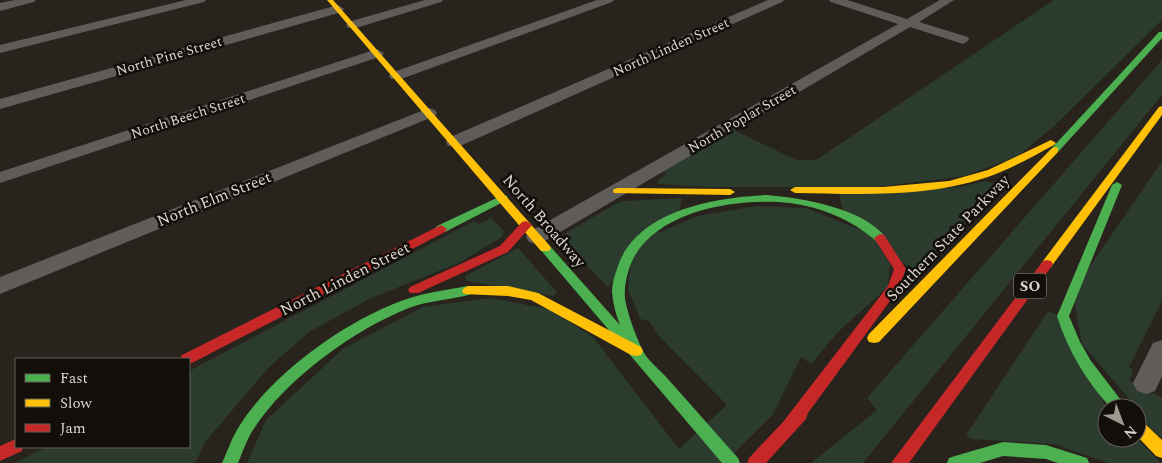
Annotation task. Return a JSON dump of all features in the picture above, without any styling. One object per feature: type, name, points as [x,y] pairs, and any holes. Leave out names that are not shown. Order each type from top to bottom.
[{"type":"main road","name":"North Broadway","points":[[334,5],[732,463]]},
{"type":"main road","name":"Southern State Parkway","points":[[754,463],[1072,132],[1162,34]]},
{"type":"main road","name":"SO","points":[[899,463],[1162,109]]},
{"type":"main road","points":[[618,191],[872,191],[930,187],[971,179],[1003,167],[1072,132]]},
{"type":"main road","points":[[1110,398],[1078,356],[1063,316],[1133,147]]},
{"type":"main road","name":"North Linden Street","points":[[188,358],[503,198]]},
{"type":"main road","points":[[636,351],[618,290],[622,268],[631,248],[645,234],[663,222],[688,212],[758,199],[789,200],[830,209],[857,221],[876,234],[887,245],[900,269],[894,287],[788,428]]},
{"type":"main road","points":[[226,440],[260,397],[291,367],[321,343],[352,323],[406,294],[504,249],[531,231]]},
{"type":"main road","points":[[230,463],[246,430],[272,396],[304,365],[343,337],[379,316],[408,302],[431,295],[486,290],[521,293],[540,299],[636,351]]},
{"type":"main road","points":[[1147,436],[1162,451]]},
{"type":"main road","points":[[0,454],[15,446]]},
{"type":"main road","points":[[955,463],[1003,449],[1046,452],[1081,463]]},
{"type":"street","points":[[0,6],[30,0]]},
{"type":"street","points":[[0,49],[200,0]]},
{"type":"street","points":[[352,25],[437,0]]},
{"type":"street","points":[[396,76],[608,0]]},
{"type":"street","name":"North Linden Street","points":[[454,142],[778,0]]},
{"type":"street","points":[[834,0],[963,40]]},
{"type":"street","name":"North Poplar Street","points":[[531,231],[618,191],[948,0]]},
{"type":"street","name":"North Pine Street","points":[[0,104],[334,5]]},
{"type":"street","name":"North Beech Street","points":[[0,178],[377,53]]},
{"type":"street","name":"North Elm Street","points":[[0,286],[429,113]]},
{"type":"street","points":[[1146,383],[1162,350]]},
{"type":"green space","points":[[1054,0],[1162,0],[1162,20],[1052,128],[1018,156],[965,176],[876,187],[709,187],[658,184],[658,180],[666,175],[663,169],[732,129],[796,160],[816,160]]},
{"type":"green space","points":[[1162,60],[1162,95],[863,463],[811,463],[877,410],[867,398]]},
{"type":"green space","points":[[1162,161],[1162,301],[1129,367],[1133,369],[1130,381],[1162,398],[1162,439],[1147,425],[1147,398],[1128,398],[1082,344],[1074,300],[1087,271]]},
{"type":"green space","points":[[986,181],[995,184],[986,198],[918,268],[908,267],[843,210],[839,194],[959,187]]},
{"type":"green space","points":[[682,198],[680,209],[608,287],[564,242],[562,237],[617,203]]},
{"type":"green space","points":[[757,206],[806,208],[873,235],[890,264],[888,287],[838,332],[811,364],[801,357],[772,416],[724,463],[247,463],[266,420],[344,348],[423,307],[489,298],[550,309],[593,337],[679,449],[727,405],[659,336],[649,321],[640,319],[628,289],[631,261],[652,236],[697,216]]},
{"type":"green space","points":[[491,218],[504,231],[502,237],[459,263],[369,299],[309,332],[270,366],[206,441],[195,463],[15,463],[44,448],[190,448],[190,370],[474,221],[479,224]]},
{"type":"green space","points":[[518,248],[556,291],[556,294],[553,296],[466,281],[465,276]]},
{"type":"green space","points":[[1048,311],[1056,314],[1102,398],[1097,398],[1097,448],[1146,448],[1161,463],[1108,463],[1054,444],[972,439],[966,435]]},
{"type":"traffic: fast","points":[[1055,150],[1162,34]]},
{"type":"traffic: fast","points":[[1111,398],[1093,377],[1079,354],[1063,316],[1117,185]]},
{"type":"traffic: fast","points":[[441,229],[503,198]]},
{"type":"traffic: fast","points":[[636,351],[621,308],[618,290],[627,258],[642,238],[663,223],[687,211],[741,199],[767,198],[791,200],[827,208],[860,223],[880,238]]},
{"type":"traffic: fast","points":[[545,248],[732,463]]},
{"type":"traffic: fast","points":[[230,463],[246,428],[265,403],[289,379],[344,336],[374,319],[405,305],[437,295],[468,291]]},
{"type":"traffic: fast","points":[[955,463],[1003,449],[1046,452],[1081,463]]},
{"type":"traffic: slow","points":[[330,0],[545,248]]},
{"type":"traffic: slow","points":[[1047,264],[1162,109]]},
{"type":"traffic: slow","points":[[795,190],[883,190],[949,184],[992,172],[1051,143]]},
{"type":"traffic: slow","points":[[874,338],[1055,150]]},
{"type":"traffic: slow","points":[[618,191],[730,192]]},
{"type":"traffic: slow","points":[[468,291],[508,291],[534,296],[636,351]]},
{"type":"traffic: slow","points":[[1147,436],[1162,451]]},
{"type":"traffic: jam","points":[[414,290],[504,249],[526,225]]},
{"type":"traffic: jam","points":[[189,358],[441,229]]},
{"type":"traffic: jam","points":[[788,428],[894,287],[900,269],[880,238]]},
{"type":"traffic: jam","points":[[899,463],[1047,264]]},
{"type":"traffic: jam","points":[[755,463],[801,414]]},
{"type":"traffic: jam","points":[[0,454],[15,446]]}]
